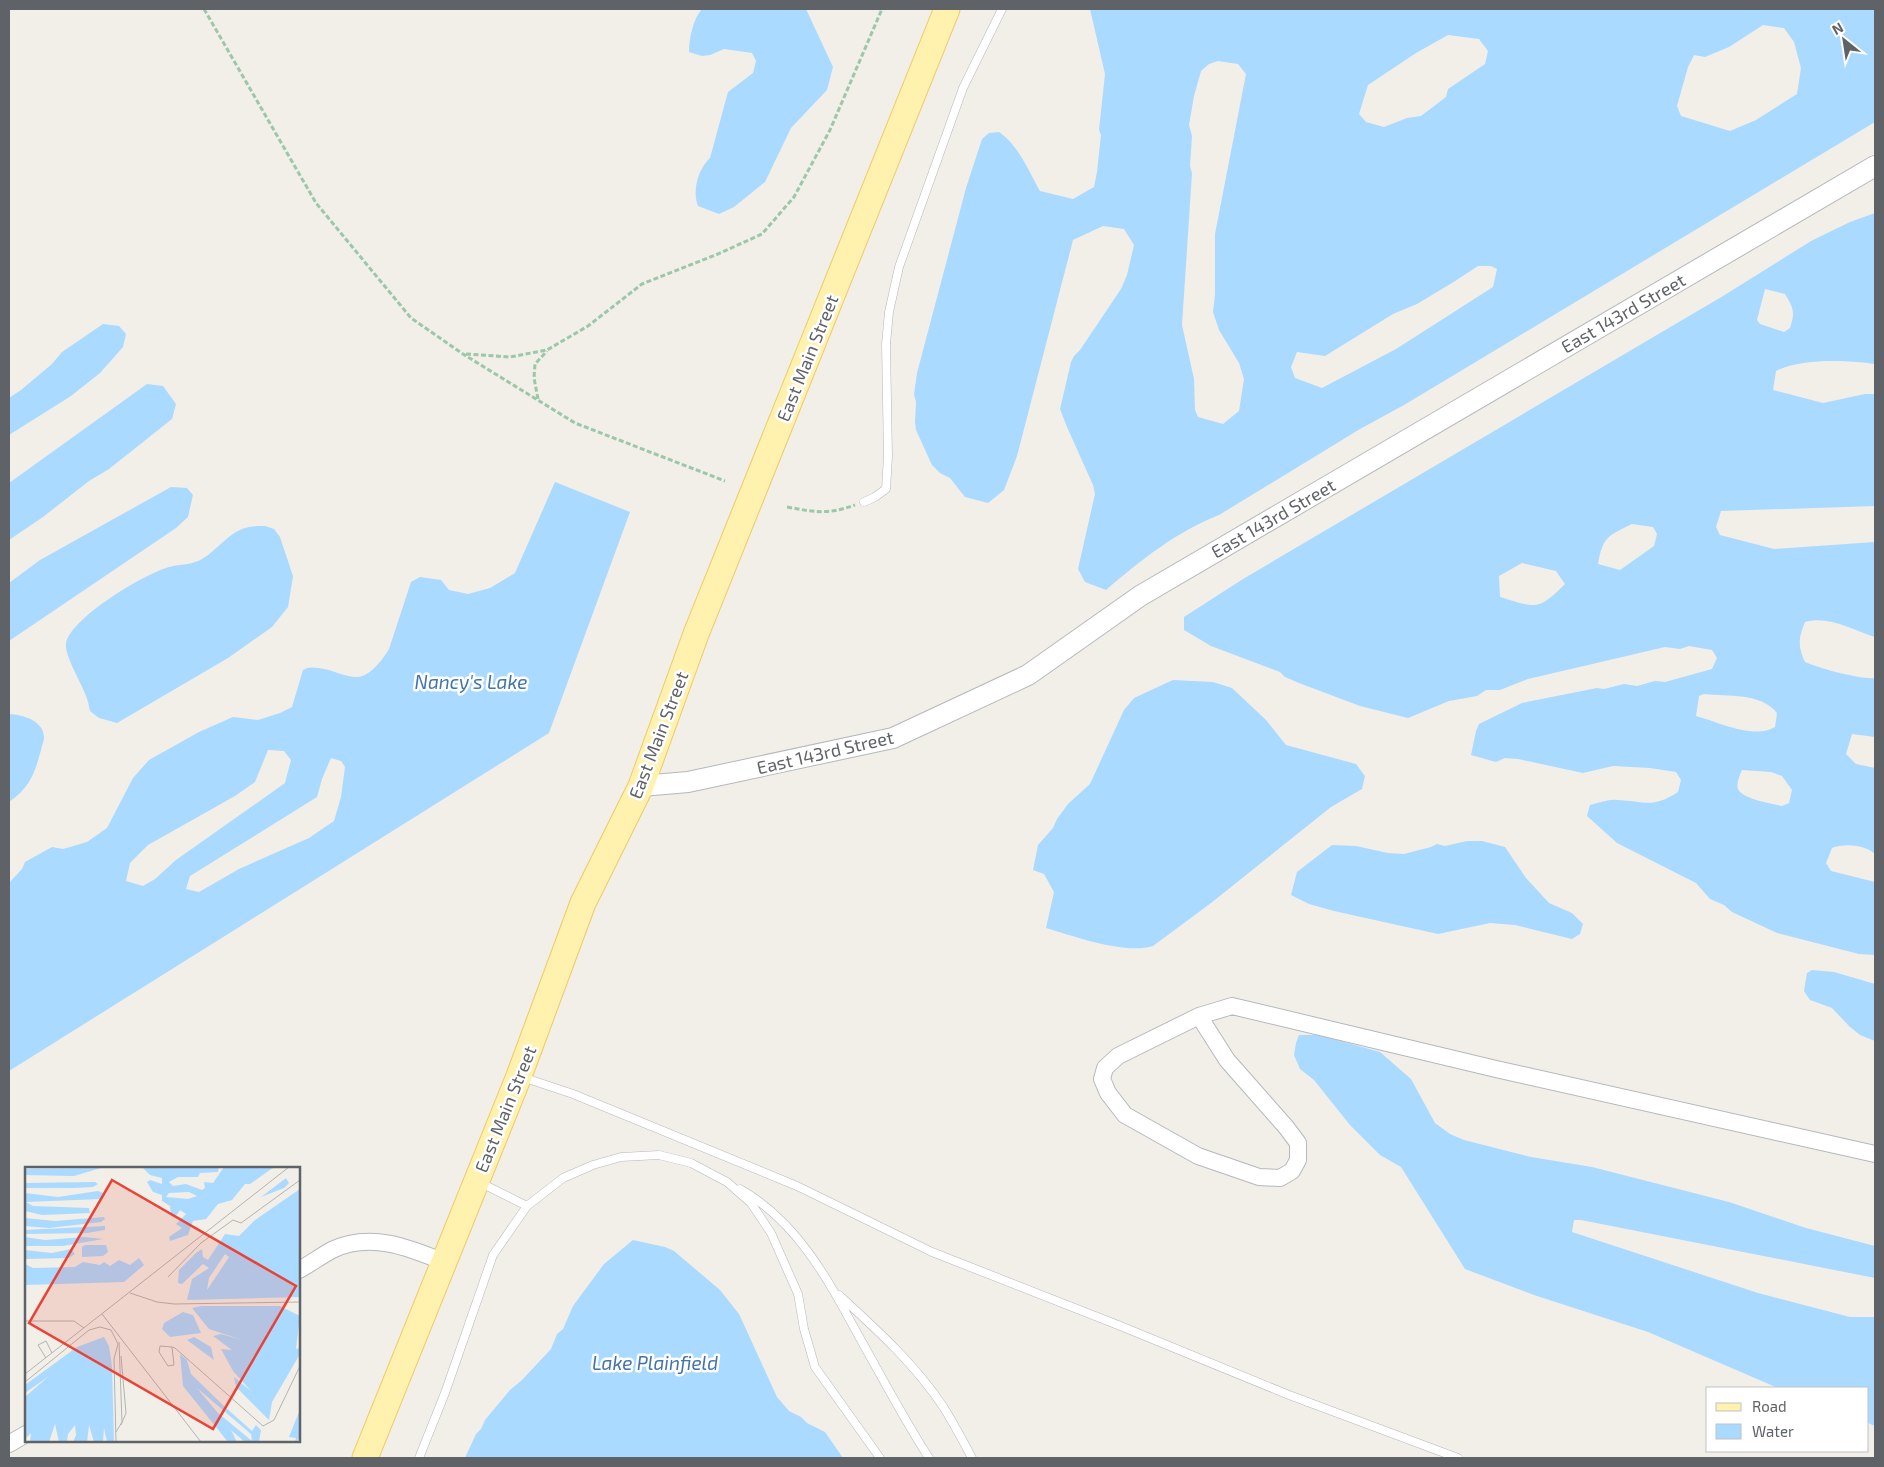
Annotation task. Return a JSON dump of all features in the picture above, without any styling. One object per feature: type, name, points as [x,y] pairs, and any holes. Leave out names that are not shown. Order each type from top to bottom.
[{"type":"main road","name":"East Main Street","points":[[365,1458],[519,1076],[583,903],[641,786],[696,634],[947,9]]},
{"type":"street","name":"East 143rd Street","points":[[641,786],[688,782],[892,738],[1028,675],[1140,596],[1875,166]]},
{"type":"street","points":[[1199,1016],[1226,1060],[1298,1143],[1298,1160],[1292,1171],[1280,1178],[1259,1177],[1198,1156],[1124,1115],[1108,1093],[1102,1079],[1105,1068],[1118,1056],[1199,1016],[1232,1006],[1496,1069],[1875,1154]]},
{"type":"street","points":[[300,1269],[332,1250],[366,1241],[411,1248],[444,1262]]},
{"type":"street","points":[[9,1444],[25,1435]]},
{"type":"lane","points":[[864,502],[886,489],[888,456],[886,344],[889,312],[899,267],[963,88],[1002,9]]},
{"type":"lane","points":[[519,1076],[573,1094],[797,1186],[932,1252],[1108,1321],[1288,1395],[1458,1458]]},
{"type":"lane","points":[[419,1458],[445,1393],[494,1255],[527,1206],[563,1178],[593,1165],[622,1157],[659,1154],[691,1163],[754,1197],[780,1217],[812,1254],[929,1458]]},
{"type":"lane","points":[[477,1181],[527,1206]]},
{"type":"lane","points":[[727,1182],[751,1203],[771,1233],[798,1294],[804,1329],[815,1367],[880,1458]]},
{"type":"lane","points":[[834,1290],[880,1333],[919,1375],[944,1407],[972,1458]]},
{"type":"path","points":[[204,9],[316,203],[411,318],[463,354],[575,423],[725,481]]},
{"type":"path","points":[[538,400],[534,378],[535,364],[548,350],[588,326],[642,284],[718,254],[762,234],[794,197],[830,130],[882,9]]},
{"type":"path","points":[[463,354],[510,357],[548,350]]},
{"type":"path","points":[[787,507],[818,513],[839,510],[864,502]]},
{"type":"water","points":[[702,9],[806,9],[833,67],[827,90],[791,128],[765,182],[734,207],[719,214],[698,206],[696,200],[697,180],[702,168],[710,158],[728,92],[753,73],[756,61],[752,53],[724,49],[702,56],[689,52],[692,29]]},
{"type":"water","points":[[1090,9],[1875,9],[1875,122],[1219,515],[1188,529],[1146,558],[1106,590],[1085,582],[1078,569],[1095,494],[1093,485],[1060,409],[1074,356],[1121,289],[1127,275],[1134,245],[1124,229],[1103,226],[1073,240],[1017,456],[1004,490],[988,503],[965,497],[950,478],[940,473],[932,465],[916,430],[916,402],[914,394],[917,373],[966,188],[982,139],[989,133],[999,132],[1018,151],[1040,191],[1073,199],[1094,187],[1101,135],[1099,130],[1105,74]],"holes":[[[1763,25],[1784,28],[1794,42],[1801,68],[1797,94],[1756,120],[1730,131],[1681,116],[1677,106],[1688,67],[1694,55],[1705,57],[1729,47]],[[1448,35],[1479,39],[1488,51],[1485,64],[1448,89],[1446,97],[1421,116],[1407,118],[1384,127],[1366,122],[1359,114],[1368,85],[1416,53]],[[1218,61],[1238,64],[1246,74],[1215,234],[1215,295],[1213,312],[1219,330],[1239,363],[1244,379],[1239,411],[1223,424],[1198,417],[1195,410],[1194,379],[1182,325],[1192,173],[1190,166],[1192,136],[1189,125],[1201,71],[1209,64]],[[1478,266],[1491,266],[1497,269],[1493,287],[1396,349],[1322,388],[1295,378],[1291,367],[1297,352],[1325,356],[1393,314],[1417,304]]]},
{"type":"water","points":[[1875,213],[1875,364],[1825,361],[1786,367],[1776,371],[1773,390],[1823,403],[1865,394],[1875,394],[1875,506],[1721,511],[1716,527],[1720,535],[1774,549],[1875,542],[1875,637],[1849,627],[1823,620],[1814,620],[1805,622],[1800,642],[1805,662],[1840,673],[1875,678],[1875,737],[1852,734],[1846,754],[1856,764],[1875,768],[1875,854],[1861,847],[1837,846],[1832,848],[1826,863],[1831,871],[1875,882],[1875,955],[1859,954],[1777,933],[1732,912],[1724,905],[1710,899],[1696,883],[1617,843],[1587,816],[1590,805],[1604,801],[1648,803],[1661,801],[1678,792],[1681,780],[1676,772],[1650,768],[1613,766],[1583,773],[1518,759],[1505,758],[1496,762],[1471,755],[1479,724],[1522,703],[1624,684],[1637,686],[1655,681],[1665,682],[1712,669],[1717,658],[1712,650],[1689,646],[1680,649],[1665,647],[1528,679],[1500,690],[1486,690],[1477,696],[1449,701],[1408,718],[1360,706],[1299,683],[1285,677],[1280,672],[1211,646],[1184,630],[1184,617],[1243,579],[1723,296],[1811,241],[1850,222]],"holes":[[[1765,289],[1785,294],[1793,311],[1790,328],[1784,332],[1760,324],[1757,320]],[[1632,524],[1653,527],[1657,534],[1654,546],[1620,570],[1598,564],[1602,548],[1612,535]],[[1522,563],[1556,571],[1565,584],[1549,599],[1536,605],[1529,605],[1500,597],[1499,576]],[[1704,694],[1753,699],[1770,706],[1777,713],[1775,727],[1767,731],[1757,732],[1736,729],[1696,716],[1699,696]],[[1742,770],[1771,772],[1782,776],[1792,790],[1789,803],[1782,806],[1745,796],[1738,789]]]},
{"type":"water","points":[[103,324],[119,326],[126,334],[123,347],[100,373],[71,396],[9,435],[9,398],[52,364],[62,352]]},
{"type":"water","points":[[147,384],[163,386],[176,404],[172,419],[109,469],[89,481],[43,517],[9,540],[9,483]]},
{"type":"water","name":"Nancy's Lake","points":[[555,482],[630,512],[549,733],[9,1071],[9,883],[22,869],[25,862],[52,847],[63,849],[87,842],[107,828],[133,778],[149,760],[199,732],[233,717],[258,720],[292,707],[303,670],[316,668],[357,677],[367,674],[380,662],[389,649],[411,582],[420,577],[441,580],[449,590],[468,594],[490,588],[515,573]],"holes":[[[268,750],[284,751],[291,760],[285,783],[176,860],[155,879],[143,886],[126,881],[130,863],[148,845],[235,796],[255,782]],[[331,758],[341,761],[345,767],[341,797],[334,821],[309,838],[239,869],[199,892],[186,889],[190,876],[317,797]]]},
{"type":"water","points":[[171,487],[187,488],[193,495],[188,517],[176,528],[9,641],[9,583],[40,560]]},
{"type":"water","points":[[265,526],[274,529],[280,537],[293,576],[288,607],[272,627],[228,658],[117,723],[99,718],[90,711],[86,696],[70,662],[66,648],[66,643],[71,633],[81,621],[110,598],[143,578],[169,567],[198,561],[207,556],[231,535],[242,529]]},
{"type":"water","points":[[1173,680],[1213,682],[1232,688],[1266,720],[1286,745],[1356,764],[1365,776],[1362,789],[1331,807],[1211,903],[1153,946],[1129,948],[1114,946],[1085,940],[1046,928],[1054,892],[1044,874],[1033,870],[1038,845],[1053,828],[1068,804],[1090,784],[1124,710],[1134,698]]},
{"type":"water","points":[[9,714],[21,716],[37,723],[41,728],[44,739],[33,775],[24,789],[9,802]]},
{"type":"water","points":[[1467,841],[1482,841],[1505,847],[1526,878],[1549,903],[1572,913],[1583,924],[1580,934],[1572,939],[1515,925],[1490,923],[1438,934],[1334,911],[1309,904],[1291,895],[1297,872],[1332,845],[1356,846],[1388,853],[1404,854],[1437,844],[1445,846]]},
{"type":"water","points":[[1812,970],[1834,972],[1875,984],[1875,1041],[1860,1035],[1832,1008],[1810,1000],[1804,991],[1807,973]]},
{"type":"water","points":[[1299,1035],[1319,1035],[1380,1052],[1411,1079],[1435,1123],[1450,1134],[1464,1140],[1531,1157],[1592,1167],[1729,1202],[1806,1228],[1875,1246],[1875,1278],[1581,1220],[1574,1220],[1572,1232],[1758,1293],[1850,1317],[1875,1317],[1875,1426],[1869,1423],[1869,1387],[1776,1387],[1648,1332],[1534,1295],[1465,1269],[1401,1167],[1380,1155],[1350,1125],[1314,1080],[1300,1069],[1294,1055]]},
{"type":"water","name":"Lake Plainfield","points":[[633,1240],[665,1247],[674,1251],[720,1290],[739,1314],[777,1397],[789,1411],[825,1432],[843,1458],[465,1458],[485,1420],[510,1390],[551,1349],[557,1334],[563,1329],[573,1306],[604,1264]]}]
